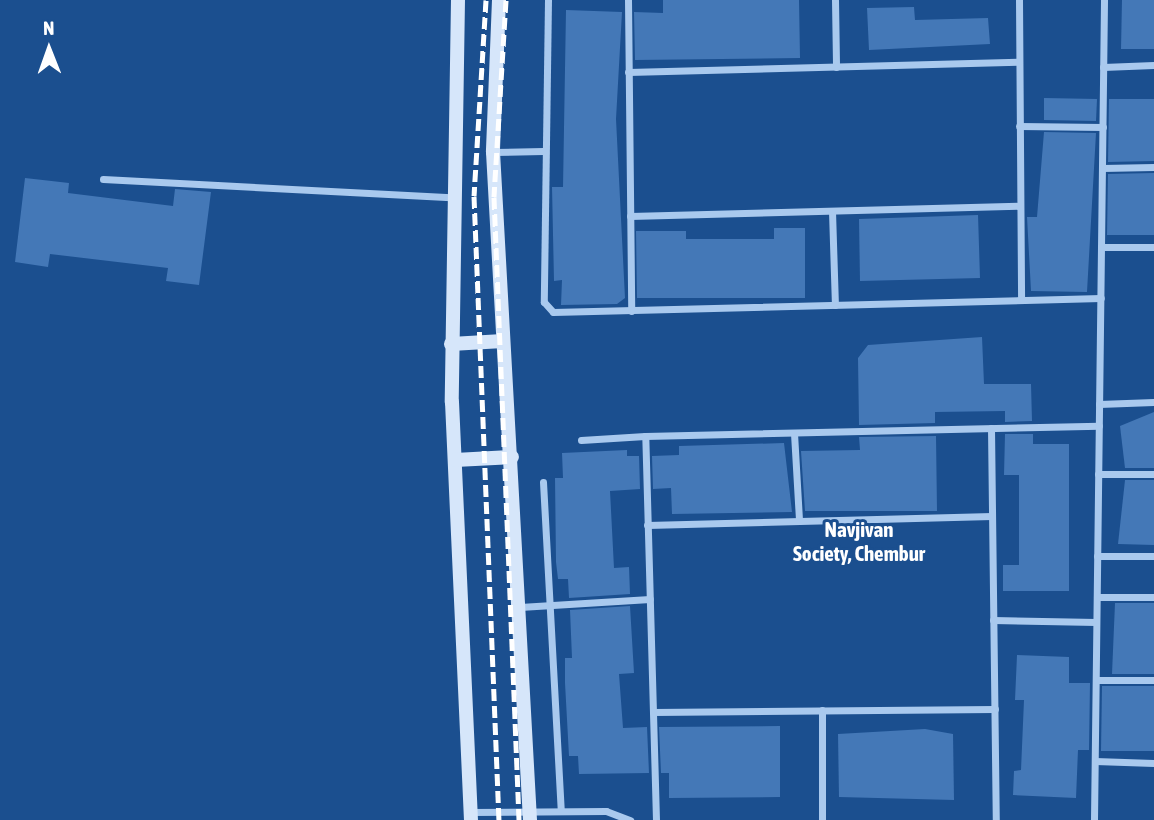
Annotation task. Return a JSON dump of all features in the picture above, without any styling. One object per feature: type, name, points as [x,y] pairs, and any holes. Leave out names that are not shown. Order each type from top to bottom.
[{"type":"main road","points":[[458,0],[451,197],[452,344],[454,460],[471,816]]},
{"type":"main road","points":[[499,0],[493,152],[530,816]]},
{"type":"main road","points":[[452,344],[503,341]]},
{"type":"main road","points":[[454,460],[512,457]]},
{"type":"street","points":[[548,0],[543,151],[544,302],[568,315],[1101,298]]},
{"type":"street","points":[[628,0],[631,311]]},
{"type":"street","points":[[835,0],[836,67]]},
{"type":"street","points":[[1018,0],[1021,299]]},
{"type":"street","points":[[1094,820],[1104,0]]},
{"type":"street","points":[[628,72],[1019,62]]},
{"type":"street","points":[[1103,67],[1154,65]]},
{"type":"street","points":[[1019,126],[1103,127]]},
{"type":"street","points":[[493,152],[543,151]]},
{"type":"street","points":[[1102,168],[1154,167]]},
{"type":"street","points":[[103,179],[451,197]]},
{"type":"street","points":[[630,216],[1020,206]]},
{"type":"street","points":[[832,211],[835,305]]},
{"type":"street","points":[[1101,247],[1154,247]]},
{"type":"street","points":[[1099,404],[1154,402]]},
{"type":"street","points":[[581,440],[645,436],[1099,426]]},
{"type":"street","points":[[990,428],[996,820]]},
{"type":"street","points":[[794,433],[799,521]]},
{"type":"street","points":[[645,436],[656,820]]},
{"type":"street","points":[[1098,474],[1154,474]]},
{"type":"street","points":[[543,482],[561,811]]},
{"type":"street","points":[[647,525],[992,516]]},
{"type":"street","points":[[1097,556],[1154,556]]},
{"type":"street","points":[[1097,597],[1154,597]]},
{"type":"street","points":[[520,607],[650,599]]},
{"type":"street","points":[[993,620],[1096,622]]},
{"type":"street","points":[[1096,680],[1154,680]]},
{"type":"street","points":[[653,712],[995,709]]},
{"type":"street","points":[[822,710],[822,820]]},
{"type":"street","points":[[1095,761],[1154,763]]},
{"type":"street","points":[[471,816],[530,816],[561,811],[606,811],[630,820]]},
{"type":"building","points":[[663,0],[799,0],[800,58],[635,60],[634,12],[663,13]]},
{"type":"building","points":[[1122,0],[1154,0],[1154,49],[1121,49]]},
{"type":"building","points":[[914,7],[915,20],[988,18],[990,44],[869,50],[867,8]]},
{"type":"building","points":[[566,10],[622,12],[616,119],[625,298],[617,304],[561,305],[562,280],[554,281],[552,187],[563,187]]},
{"type":"building","points":[[1044,98],[1097,99],[1096,121],[1044,120]]},
{"type":"building","points":[[1109,99],[1154,99],[1154,161],[1108,162]]},
{"type":"building","points":[[1044,132],[1096,133],[1087,292],[1031,291],[1027,217],[1037,217]]},
{"type":"building","points":[[1154,173],[1154,235],[1107,235],[1108,174]]},
{"type":"building","points":[[25,178],[69,183],[68,193],[173,206],[175,189],[211,192],[199,285],[166,281],[168,268],[50,254],[48,267],[15,262]]},
{"type":"building","points":[[978,215],[980,278],[860,281],[859,219]]},
{"type":"building","points":[[774,228],[805,228],[805,298],[637,298],[636,231],[686,231],[686,239],[774,239]]},
{"type":"building","points":[[982,337],[984,384],[1031,384],[1032,421],[1005,422],[1005,411],[935,412],[935,423],[859,425],[858,358],[868,345]]},
{"type":"building","points":[[1154,412],[1154,468],[1125,468],[1120,426]]},
{"type":"building","points":[[1005,434],[1033,434],[1033,444],[1069,444],[1069,591],[1003,591],[1003,565],[1019,565],[1019,475],[1004,475]]},
{"type":"building","points":[[936,436],[937,511],[805,511],[801,451],[860,450],[859,437]]},
{"type":"building","points":[[784,443],[792,512],[672,514],[671,488],[653,489],[652,456],[679,455],[679,446]]},
{"type":"building","points":[[627,450],[627,456],[639,456],[640,489],[610,491],[614,568],[629,567],[630,594],[569,598],[568,579],[558,579],[556,562],[555,478],[563,478],[562,453]]},
{"type":"building","points":[[1125,480],[1154,480],[1154,545],[1118,544]]},
{"type":"building","points":[[1115,603],[1154,603],[1154,674],[1112,674]]},
{"type":"building","points":[[630,606],[634,673],[619,674],[623,728],[647,727],[649,773],[579,774],[578,756],[569,756],[565,658],[572,658],[570,610]]},
{"type":"building","points":[[1017,655],[1069,657],[1069,683],[1090,683],[1089,750],[1078,750],[1076,798],[1013,795],[1014,771],[1021,770],[1024,700],[1015,700]]},
{"type":"building","points":[[1102,686],[1154,686],[1154,751],[1101,751]]},
{"type":"building","points":[[780,726],[780,797],[669,798],[669,773],[661,773],[659,727]]},
{"type":"building","points":[[925,729],[953,734],[954,800],[839,797],[838,734]]},
{"type":"railway","points":[[486,0],[474,196],[499,820]]},
{"type":"railway","points":[[506,0],[494,197],[519,820]]},
{"type":"district","name":"Navjivan Society, Chembur","points":[[859,541]]}]
